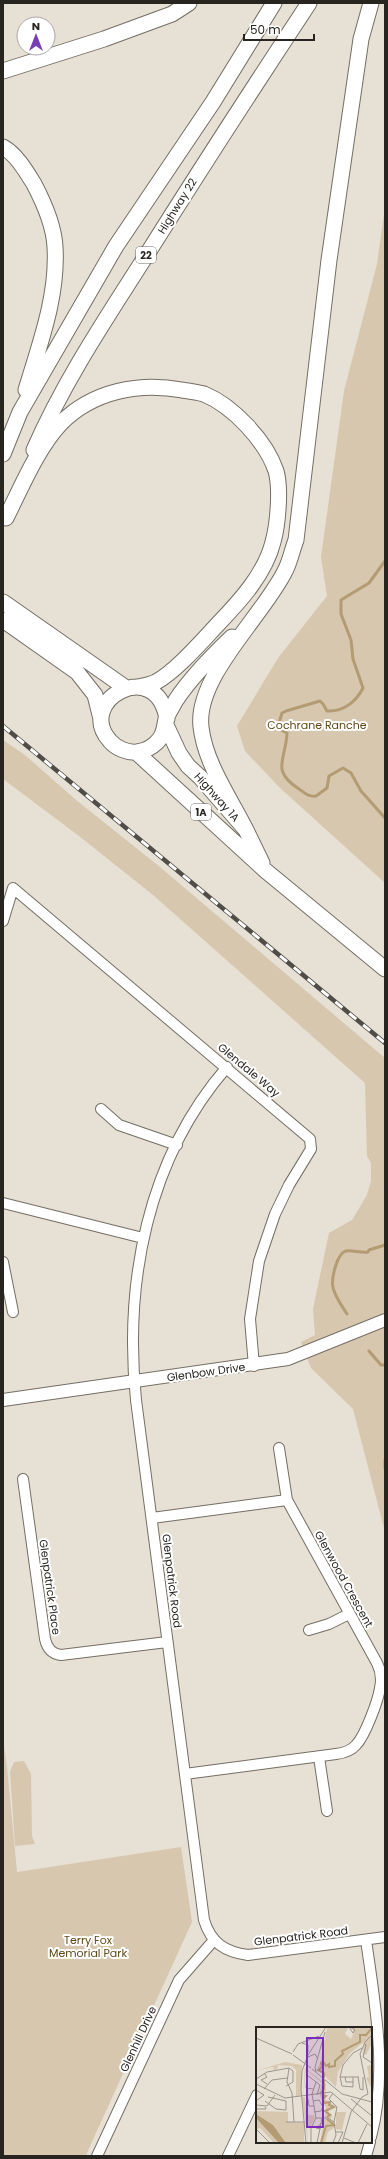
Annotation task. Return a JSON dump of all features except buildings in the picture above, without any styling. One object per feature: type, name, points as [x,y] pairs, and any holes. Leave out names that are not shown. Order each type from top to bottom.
[{"type":"main road","points":[[3,71],[104,39],[172,14],[189,3]]},
{"type":"main road","points":[[20,412],[116,246],[213,102],[274,3]]},
{"type":"main road","name":"Highway 22","points":[[4,520],[44,426],[70,380],[120,296],[231,121],[309,3]]},
{"type":"main road","points":[[246,830],[210,762],[200,726],[202,708],[205,691],[216,671],[263,606],[285,571],[296,540],[329,260],[361,39],[370,3]]},
{"type":"main road","points":[[3,147],[8,149],[27,171],[45,206],[56,246],[53,296],[20,412],[3,454]]},
{"type":"main road","points":[[4,520],[35,459],[61,423],[92,400],[128,388],[166,387],[204,394],[234,412],[261,441],[276,471],[279,510],[274,542],[266,562],[236,606],[177,664],[155,682],[131,687],[116,693],[108,700],[103,710],[102,721]]},
{"type":"main road","points":[[3,602],[131,687],[146,689],[158,698],[165,709],[166,722]]},
{"type":"main road","points":[[3,620],[77,672],[95,695],[104,731],[109,740],[116,747],[126,751],[136,752],[147,749],[156,743],[162,735],[166,722],[185,687],[263,606]]},
{"type":"main road","name":"Highway 1A","points":[[166,722],[179,753],[188,766],[200,777],[246,830],[266,871]]},
{"type":"main road","name":"Highway 1A","points":[[136,752],[266,871],[385,969]]},
{"type":"street","name":"Glendale Way","points":[[3,921],[13,888],[306,1134],[312,1146],[275,1214],[259,1261],[250,1318],[254,1366]]},
{"type":"street","name":"Glenpatrick Road","points":[[227,1067],[205,1097],[177,1145],[156,1195],[143,1238],[133,1302],[132,1339],[134,1381],[204,1920],[214,1940],[226,1950],[248,1955],[385,1937]]},
{"type":"street","points":[[101,1109],[119,1125],[177,1145]]},
{"type":"street","points":[[3,1203],[143,1238]]},
{"type":"street","points":[[3,1262],[13,1312]]},
{"type":"street","name":"Glenbow Drive","points":[[3,1400],[134,1381],[254,1366],[288,1359],[385,1320]]},
{"type":"street","name":"Glenbow Drive","points":[[3,1397],[20,1397]]},
{"type":"street","name":"Glenwood Crescent","points":[[185,1774],[344,1753],[357,1744],[380,1689],[380,1669],[287,1500],[279,1448]]},
{"type":"street","name":"Glenpatrick Place","points":[[23,1479],[45,1639],[48,1648],[54,1653],[61,1655],[167,1642]]},
{"type":"street","points":[[152,1518],[287,1500]]},
{"type":"street","points":[[309,1630],[329,1624],[349,1614]]},
{"type":"street","points":[[319,1757],[327,1811]]},
{"type":"street","name":"Glenhill Drive","points":[[96,2156],[179,1980],[214,1940]]},
{"type":"street","points":[[366,1940],[377,2105],[372,2132]]},
{"type":"street","points":[[228,2156],[256,2097]]},
{"type":"street","points":[[366,2156],[370,2143]]},
{"type":"green space","name":"Cochrane Ranche","points":[[385,207],[385,883],[279,787],[245,751],[237,726],[278,658],[327,596],[321,557],[344,391],[377,264]]},
{"type":"green space","points":[[3,740],[25,755],[76,800],[160,867],[385,1058],[385,1532],[353,1409],[311,1368],[301,1342],[315,1335],[313,1309],[329,1233],[352,1220],[367,1195],[371,1181],[371,1163],[367,1156],[365,1083],[153,895],[79,836],[3,779]]},
{"type":"green space","name":"Terry Fox Memorial Park","points":[[3,1739],[17,1872],[181,1847],[192,1922],[86,2155],[3,2156]]},
{"type":"green space","points":[[24,1761],[31,1774],[32,1836],[35,1844],[15,1846],[10,1772],[14,1762]]},
{"type":"waterway","points":[[385,561],[369,583],[341,600],[341,614],[351,640],[353,659],[363,688],[357,698],[344,708],[333,711],[327,711],[320,701],[286,711],[282,713],[279,723],[281,730],[287,733],[282,770],[290,782],[307,794],[316,796],[327,788],[329,776],[343,768],[351,773],[361,791],[385,818]]},
{"type":"waterway","points":[[347,1314],[333,1287],[337,1261],[346,1251],[368,1252],[369,1250],[385,1245]]},
{"type":"waterway","points":[[369,1351],[381,1365],[385,1365]]},
{"type":"waterway","points":[[385,1460],[385,1468]]},
{"type":"railway","points":[[3,726],[385,1043]]}]
